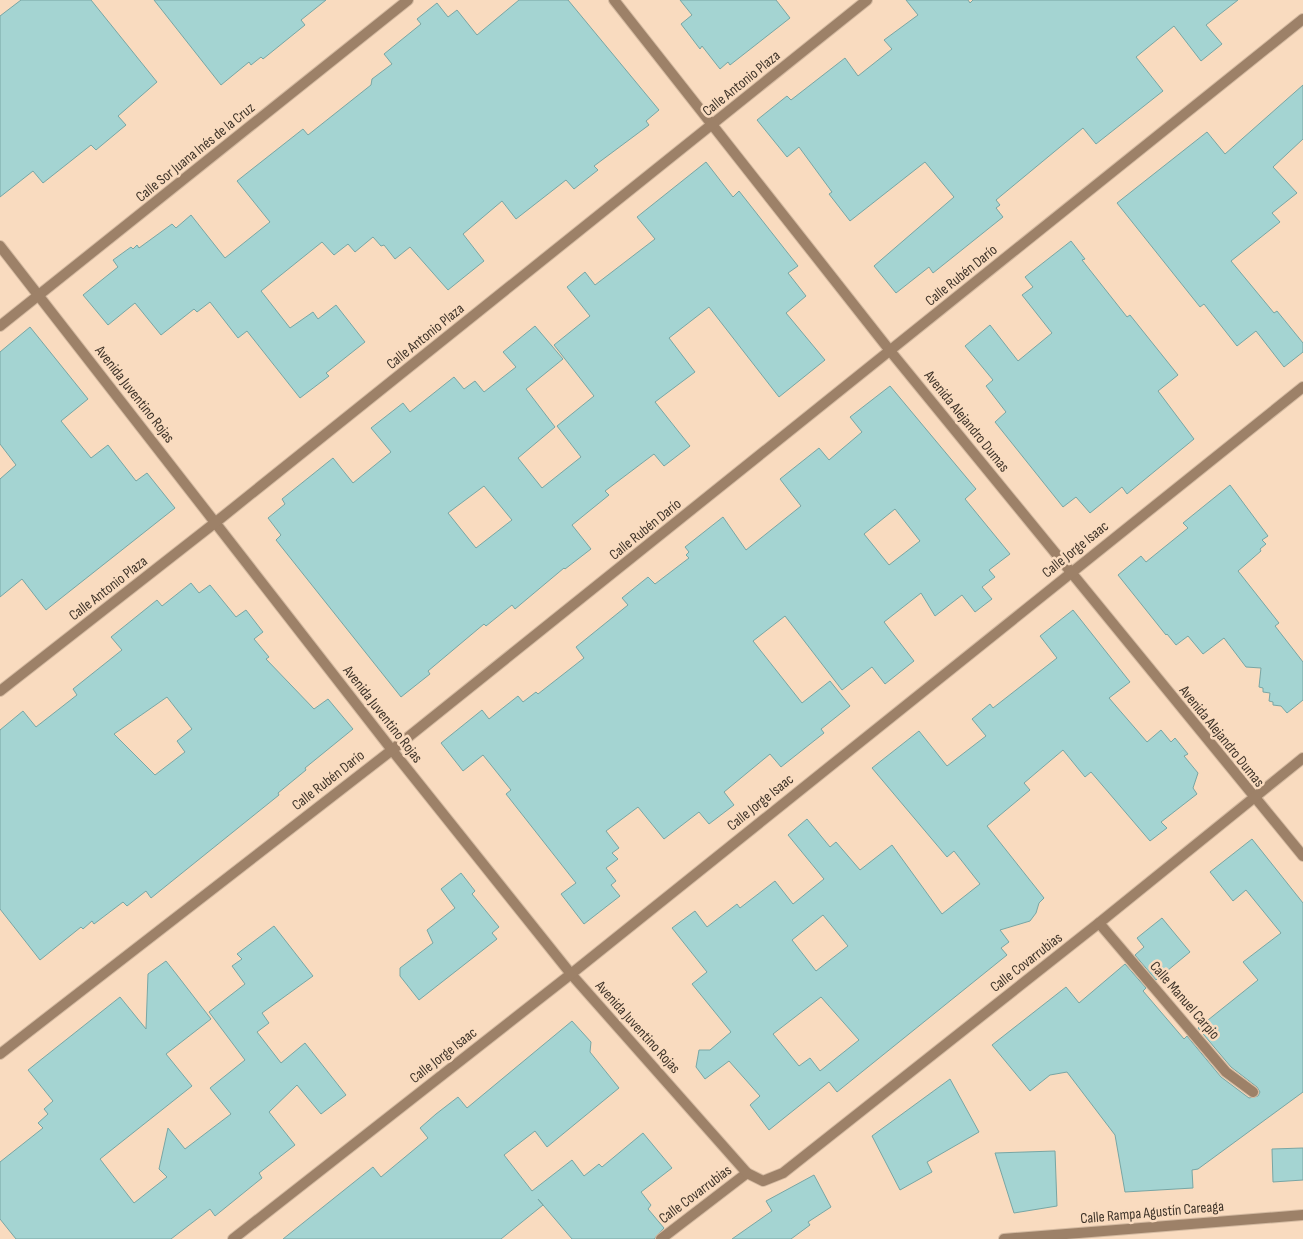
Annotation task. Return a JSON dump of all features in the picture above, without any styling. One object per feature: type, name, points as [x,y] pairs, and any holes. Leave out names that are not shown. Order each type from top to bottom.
[{"type":"street","name":"Calle Sor Juana Inés de la Cruz","points":[[0,326],[40,296],[408,0]]},
{"type":"street","name":"Avenida Alejandro Dumas","points":[[614,0],[891,352],[1303,856]]},
{"type":"street","name":"Calle Antonio Plaza","points":[[0,692],[714,125],[867,0]]},
{"type":"street","name":"Calle Rubén Darío","points":[[0,1054],[392,750],[891,352],[1072,203],[1303,19]]},
{"type":"street","name":"Avenida Juventino Rojas","points":[[0,246],[392,750],[570,974],[747,1173],[763,1181]]},
{"type":"street","name":"Calle Jorge Isaac","points":[[233,1239],[570,974],[1303,387]]},
{"type":"street","name":"Calle Covarrubias","points":[[763,1181],[783,1173],[1099,923],[1303,758]]},
{"type":"street","name":"Calle Manuel Carpio","points":[[1099,923],[1226,1072],[1253,1092]]},
{"type":"street","name":"Calle Covarrubias","points":[[661,1239],[747,1173]]},
{"type":"street","name":"Calle Rampa Agustín Careaga","points":[[1004,1239],[1303,1215]]},
{"type":"building","points":[[21,0],[91,0],[157,82],[118,116],[126,125],[96,150],[91,145],[43,183],[33,171],[0,197],[0,16]]},
{"type":"building","points":[[154,0],[326,0],[301,20],[305,25],[263,59],[261,57],[251,65],[249,62],[221,85]]},
{"type":"building","points":[[519,0],[568,0],[659,110],[646,121],[649,125],[594,166],[598,170],[574,189],[566,180],[516,219],[502,201],[463,234],[484,261],[448,290],[410,247],[395,259],[384,245],[381,246],[373,237],[355,252],[348,244],[334,255],[322,242],[261,291],[290,328],[313,312],[318,319],[336,305],[365,342],[326,373],[329,376],[300,398],[247,331],[238,338],[210,302],[197,312],[194,309],[161,335],[135,303],[108,325],[83,295],[118,267],[113,260],[131,247],[133,249],[137,245],[139,248],[172,224],[176,228],[191,215],[225,258],[270,222],[237,181],[303,129],[308,135],[371,85],[372,79],[392,64],[384,54],[421,24],[417,19],[437,3],[448,17],[457,10],[477,35]]},
{"type":"building","points":[[680,0],[776,0],[790,18],[730,65],[728,62],[720,69],[702,46],[700,49],[681,24],[692,15]]},
{"type":"building","points":[[906,0],[968,0],[970,3],[973,0],[1238,0],[1206,25],[1222,44],[1201,61],[1174,26],[1136,57],[1163,91],[1096,144],[1083,128],[996,200],[1000,205],[996,208],[1003,217],[933,273],[929,267],[896,293],[874,266],[954,197],[925,162],[850,221],[829,194],[832,192],[799,147],[787,157],[757,120],[787,96],[791,100],[845,58],[858,76],[892,49],[884,40],[918,15]]},
{"type":"building","points":[[1303,85],[1303,139],[1273,167],[1297,193],[1272,213],[1280,222],[1231,261],[1274,313],[1277,311],[1303,343],[1303,352],[1284,367],[1256,331],[1237,346],[1204,304],[1200,307],[1117,203],[1207,132],[1225,154]]},
{"type":"building","points":[[706,162],[733,197],[739,191],[798,266],[788,273],[806,296],[786,313],[825,360],[779,397],[709,307],[669,338],[695,372],[655,402],[690,446],[664,466],[654,454],[605,491],[609,495],[572,525],[591,549],[564,568],[515,609],[512,605],[486,626],[484,624],[428,671],[430,674],[401,697],[276,540],[281,535],[268,518],[285,504],[282,499],[333,458],[353,483],[391,452],[371,428],[403,403],[410,412],[454,377],[464,389],[475,381],[484,392],[516,367],[503,352],[535,326],[563,359],[526,389],[555,427],[518,458],[542,488],[581,457],[557,426],[594,396],[554,345],[590,316],[567,287],[585,272],[595,285],[655,239],[637,217]],"holes":[[[484,486],[512,520],[476,548],[448,513]]]},
{"type":"building","points":[[1071,241],[1085,259],[1082,260],[1127,317],[1130,315],[1178,375],[1158,391],[1194,439],[1127,494],[1122,487],[1090,513],[1076,497],[1063,507],[995,422],[1006,412],[986,386],[993,380],[965,346],[990,325],[1018,361],[1052,333],[1022,295],[1033,287],[1025,277]]},
{"type":"building","points":[[30,327],[88,399],[61,421],[91,458],[108,445],[136,481],[147,473],[175,508],[46,610],[22,579],[0,597],[0,479],[16,465],[0,444],[0,352]]},
{"type":"building","points":[[890,386],[976,489],[965,499],[1010,554],[989,570],[995,577],[982,587],[992,599],[975,612],[962,595],[935,616],[921,593],[884,622],[914,661],[885,684],[872,667],[842,690],[785,616],[753,641],[802,703],[830,681],[850,706],[821,729],[824,733],[781,767],[770,754],[724,792],[734,805],[709,824],[699,812],[664,839],[638,807],[606,831],[619,848],[612,853],[618,859],[606,868],[616,881],[611,885],[620,896],[584,924],[561,894],[576,883],[506,794],[511,790],[483,755],[463,771],[441,743],[482,710],[489,719],[518,696],[523,702],[536,692],[538,694],[584,658],[576,647],[628,605],[622,598],[648,577],[655,584],[689,558],[686,555],[689,552],[685,547],[723,517],[746,550],[801,506],[780,479],[819,448],[829,460],[862,432],[850,417]],"holes":[[[895,509],[920,541],[889,565],[864,534]]]},
{"type":"building","points":[[1230,485],[1268,536],[1262,540],[1266,544],[1260,549],[1261,551],[1238,571],[1279,623],[1275,626],[1303,662],[1303,700],[1287,713],[1281,706],[1273,705],[1273,702],[1269,701],[1270,693],[1263,692],[1263,688],[1259,687],[1261,668],[1246,667],[1224,638],[1203,654],[1188,636],[1176,645],[1118,575],[1141,556],[1146,562],[1188,528],[1183,523]]},
{"type":"building","points":[[191,583],[199,593],[210,585],[236,617],[246,610],[263,632],[254,639],[269,657],[266,659],[314,709],[328,699],[353,729],[305,768],[306,770],[278,793],[279,795],[151,898],[146,891],[127,906],[123,902],[94,924],[92,921],[83,929],[81,927],[40,960],[0,909],[0,730],[23,711],[36,727],[77,695],[73,689],[122,650],[111,637],[157,600],[162,606]],"holes":[[[167,697],[192,729],[177,741],[185,752],[155,775],[114,734]]]},
{"type":"building","points":[[1073,610],[1130,682],[1109,698],[1147,742],[1161,730],[1171,742],[1175,738],[1188,754],[1184,756],[1198,773],[1193,788],[1197,794],[1161,822],[1167,828],[1150,841],[1091,772],[1085,777],[1063,750],[1024,783],[1030,790],[987,826],[1044,898],[1039,903],[1036,913],[1030,921],[1000,930],[1009,942],[1001,948],[1007,955],[837,1092],[829,1082],[769,1130],[750,1105],[760,1096],[729,1061],[705,1079],[696,1067],[699,1050],[710,1050],[731,1032],[692,984],[707,972],[672,928],[695,911],[707,927],[737,904],[740,908],[775,881],[793,904],[824,879],[788,835],[807,819],[830,847],[836,842],[860,870],[892,845],[942,914],[980,884],[954,851],[947,857],[872,768],[919,731],[947,766],[986,736],[972,719],[990,704],[993,708],[1057,658],[1040,636]],"holes":[[[823,915],[848,946],[816,971],[792,940]],[[821,997],[859,1040],[820,1071],[810,1058],[799,1066],[773,1034]]]},
{"type":"building","points":[[1252,839],[1303,903],[1303,1092],[1198,1169],[1192,1170],[1193,1188],[1125,1192],[1115,1135],[1067,1072],[1050,1075],[1030,1091],[992,1045],[1066,987],[1079,1003],[1125,964],[1146,988],[1143,991],[1184,1039],[1187,1036],[1221,1077],[1249,1098],[1258,1096],[1260,1092],[1257,1087],[1231,1067],[1198,1028],[1258,980],[1243,962],[1281,933],[1246,890],[1233,901],[1210,872]]},
{"type":"building","points":[[461,873],[475,891],[472,894],[499,927],[492,933],[497,939],[419,1000],[400,976],[400,968],[433,943],[427,930],[455,908],[441,889]]},
{"type":"building","points":[[1162,918],[1190,952],[1156,980],[1135,955],[1144,947],[1137,938]]},
{"type":"building","points":[[274,926],[313,976],[262,1013],[269,1023],[257,1032],[281,1063],[305,1043],[346,1095],[321,1114],[297,1085],[269,1112],[295,1145],[259,1173],[262,1178],[215,1216],[210,1209],[171,1239],[16,1239],[0,1219],[0,1162],[43,1128],[38,1123],[48,1114],[44,1109],[53,1101],[28,1070],[120,997],[146,1029],[148,974],[166,961],[211,1019],[166,1054],[192,1086],[100,1159],[134,1203],[167,1177],[159,1169],[168,1128],[185,1149],[231,1114],[210,1088],[245,1060],[209,1012],[245,984],[232,966],[242,959],[237,954]]},
{"type":"building","points":[[572,1021],[591,1042],[590,1052],[619,1088],[547,1147],[535,1131],[504,1155],[532,1191],[572,1160],[584,1176],[599,1164],[602,1167],[643,1133],[672,1168],[641,1192],[651,1205],[648,1209],[664,1228],[654,1239],[572,1239],[538,1199],[543,1205],[501,1239],[283,1239],[373,1167],[381,1177],[428,1138],[420,1128],[436,1114],[458,1097],[467,1108]]},
{"type":"building","points":[[950,1079],[979,1132],[927,1162],[932,1172],[900,1190],[872,1136]]},
{"type":"building","points":[[1303,1148],[1303,1180],[1273,1182],[1272,1149]]},
{"type":"building","points":[[1055,1151],[1057,1206],[1014,1213],[995,1153]]},
{"type":"building","points":[[814,1175],[831,1207],[808,1222],[810,1225],[791,1239],[732,1239],[772,1211],[766,1201]]}]
